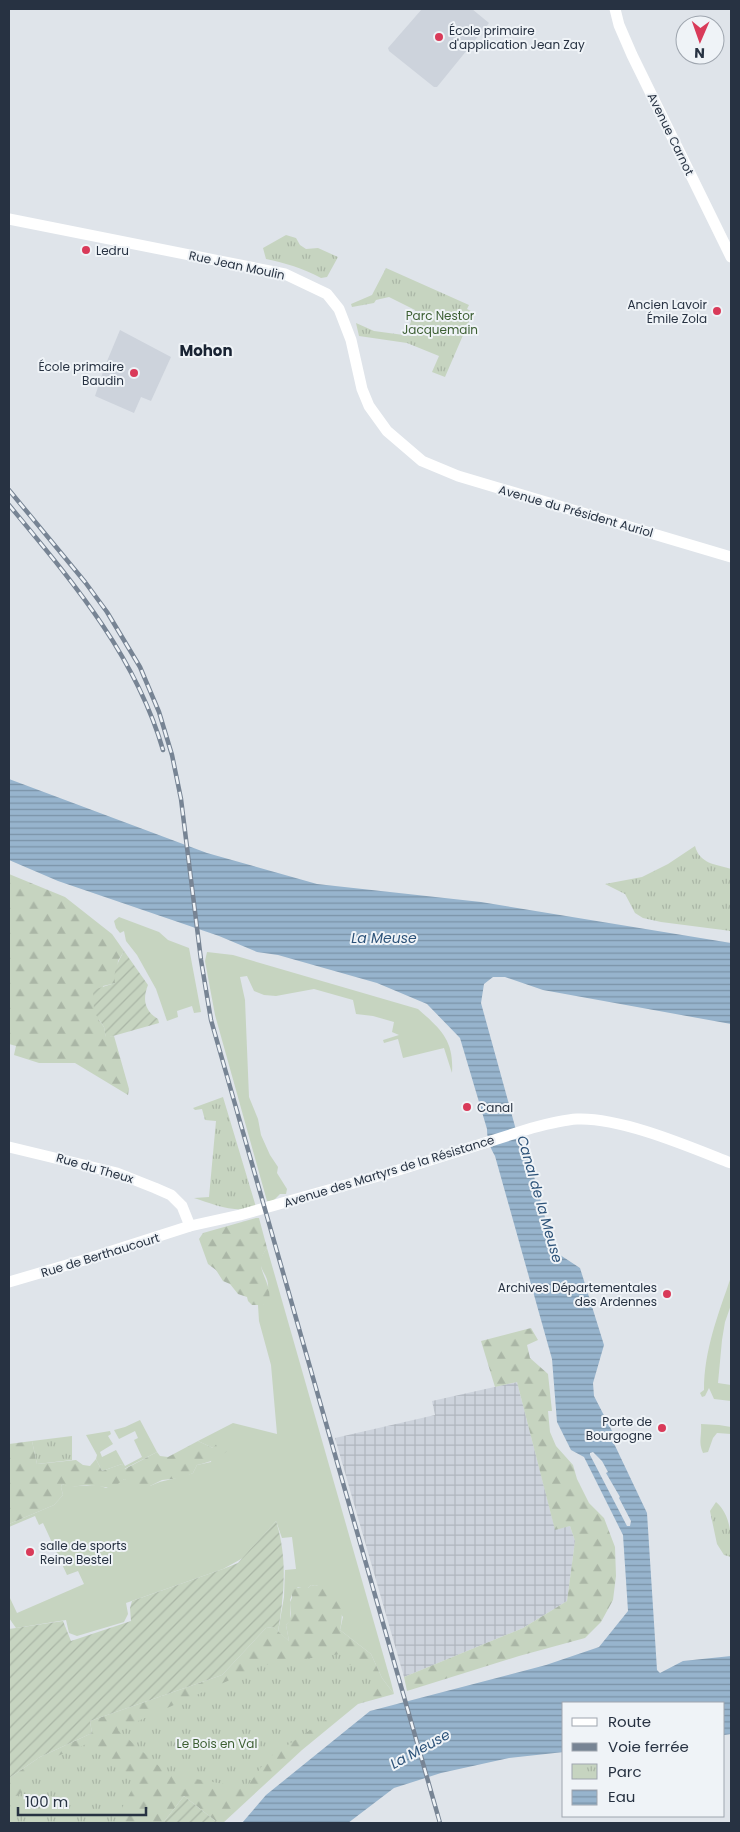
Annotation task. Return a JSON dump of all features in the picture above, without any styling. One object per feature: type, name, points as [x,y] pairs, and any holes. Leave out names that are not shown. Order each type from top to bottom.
[{"type":"main road","name":"Avenue Carnot","points":[[615,9],[619,25],[632,55],[731,257]]},
{"type":"main road","name":"Rue Jean Moulin","points":[[9,219],[285,274],[327,294],[343,318],[351,340],[362,389],[369,406],[387,431],[422,461]]},
{"type":"main road","name":"Avenue du Président Auriol","points":[[422,461],[458,476],[731,557]]},
{"type":"main road","name":"Avenue des Martyrs de la Résistance","points":[[190,1226],[245,1214],[532,1128],[579,1119],[619,1124],[688,1146],[731,1163]]},
{"type":"main road","name":"Rue du Theux","points":[[9,1147],[116,1173],[155,1188],[171,1195],[182,1206],[190,1226]]},
{"type":"main road","name":"Rue de Berthaucourt","points":[[9,1282],[190,1226]]},
{"type":"shaded area","name":"École primaire d'application Jean Zay","points":[[422,9],[472,9],[489,23],[437,87],[434,87],[389,51],[388,48]]},
{"type":"shaded area","name":"École primaire Baudin","points":[[120,330],[171,357],[151,401],[141,397],[134,413],[95,396]]},
{"type":"shaded area","points":[[517,1382],[555,1529],[570,1526],[575,1541],[567,1601],[523,1628],[404,1677],[335,1438],[435,1415],[432,1401]]},
{"type":"green space","points":[[286,235],[296,238],[300,245],[306,249],[318,248],[338,257],[327,277],[321,278],[294,266],[266,259],[263,248]]},
{"type":"green space","name":"Parc Nestor Jacquemain","points":[[386,268],[469,305],[467,309],[473,312],[445,377],[432,372],[439,356],[407,343],[359,336],[356,323],[374,331],[411,336],[413,330],[409,327],[415,310],[389,297],[376,300],[374,303],[352,307],[351,304],[372,295]]},
{"type":"green space","points":[[695,846],[697,852],[704,860],[731,869],[731,931],[643,918],[635,913],[625,894],[605,884],[642,877],[668,864]]},
{"type":"green space","points":[[9,874],[65,897],[112,934],[124,951],[118,961],[116,983],[103,986],[99,1020],[104,1027],[106,1037],[114,1036],[129,1089],[128,1095],[75,1063],[39,1063],[14,1055],[16,1046],[9,1044]]},
{"type":"green space","points":[[119,917],[159,932],[168,940],[189,948],[201,1012],[194,1013],[192,1006],[177,1011],[178,1017],[167,1021],[156,989],[137,955],[126,941],[124,931],[120,933],[116,928],[114,921]]},
{"type":"green space","points":[[124,951],[148,985],[145,996],[146,1005],[150,1012],[158,1019],[159,1023],[106,1038],[104,1027],[94,1012],[93,990],[115,983],[115,971]]},
{"type":"green space","points":[[207,952],[233,955],[418,1009],[434,1023],[445,1037],[451,1052],[452,1073],[444,1048],[403,1058],[398,1039],[384,1043],[383,1040],[399,1035],[392,1032],[394,1022],[373,1016],[356,1014],[353,1000],[314,989],[276,996],[264,995],[254,991],[247,976],[240,977],[245,1000],[249,1097],[258,1119],[261,1135],[278,1167],[277,1173],[287,1189],[286,1194],[280,1194],[273,1201],[267,1201],[215,1015],[205,961]]},
{"type":"green space","points":[[223,1097],[256,1207],[232,1209],[194,1198],[209,1197],[216,1121],[205,1120],[202,1109],[195,1110],[193,1108]]},
{"type":"green space","points":[[259,1218],[267,1248],[261,1262],[268,1287],[269,1302],[263,1305],[252,1305],[247,1297],[238,1294],[230,1284],[223,1281],[216,1270],[208,1264],[199,1239],[203,1233]]},
{"type":"green space","points":[[267,1248],[394,1694],[382,1678],[371,1654],[340,1630],[343,1617],[318,1583],[318,1585],[311,1585],[308,1588],[295,1587],[290,1600],[290,1621],[286,1625],[289,1641],[278,1632],[284,1597],[285,1570],[296,1569],[292,1537],[282,1538],[276,1521],[243,1558],[223,1569],[126,1603],[128,1614],[124,1622],[77,1636],[69,1633],[66,1620],[16,1628],[9,1618],[9,1596],[17,1613],[84,1584],[78,1571],[67,1575],[43,1523],[39,1525],[35,1516],[9,1527],[9,1524],[54,1505],[63,1495],[62,1484],[67,1486],[95,1485],[106,1488],[124,1479],[150,1486],[193,1473],[197,1465],[211,1462],[213,1448],[198,1441],[233,1423],[277,1434],[271,1365],[259,1321],[258,1305],[263,1305],[268,1289],[268,1283],[261,1265]]},
{"type":"green space","points":[[731,1277],[731,1305],[725,1322],[722,1340],[718,1383],[731,1385],[731,1401],[714,1399],[709,1388],[705,1396],[702,1397],[700,1393],[704,1390],[709,1347]]},
{"type":"green space","points":[[531,1328],[538,1340],[527,1345],[530,1358],[548,1374],[552,1411],[548,1411],[550,1432],[556,1446],[573,1465],[577,1479],[589,1503],[604,1518],[615,1547],[616,1576],[613,1600],[601,1622],[585,1638],[519,1656],[407,1691],[404,1677],[523,1628],[567,1601],[575,1541],[570,1526],[555,1530],[517,1382],[495,1387],[481,1341]]},
{"type":"green space","points":[[140,1420],[157,1452],[124,1469],[122,1464],[102,1471],[96,1459],[97,1455],[86,1435],[110,1431],[111,1434],[108,1436],[113,1444],[100,1452],[102,1457],[116,1450],[125,1466],[142,1457],[134,1440],[138,1438],[135,1431],[119,1439],[114,1430]]},
{"type":"green space","points":[[701,1424],[731,1427],[731,1434],[717,1433],[708,1452],[703,1453],[700,1442]]},
{"type":"green space","points":[[72,1436],[72,1460],[37,1464],[32,1441]]},
{"type":"green space","points":[[32,1441],[37,1464],[76,1460],[83,1465],[90,1466],[96,1459],[102,1471],[122,1464],[125,1469],[157,1452],[160,1456],[168,1457],[198,1441],[213,1448],[219,1441],[227,1444],[228,1450],[209,1462],[197,1465],[193,1473],[182,1478],[162,1480],[150,1486],[140,1487],[124,1479],[113,1488],[87,1485],[69,1487],[62,1484],[63,1495],[54,1505],[9,1524],[9,1444]]},
{"type":"green space","points":[[716,1502],[725,1514],[730,1527],[731,1557],[724,1555],[717,1544],[710,1511]]},
{"type":"green space","points":[[276,1521],[280,1535],[284,1576],[278,1632],[273,1627],[266,1628],[222,1675],[90,1721],[92,1733],[40,1757],[9,1778],[9,1629],[63,1621],[71,1641],[131,1621],[130,1608],[132,1601],[238,1563]]},
{"type":"green space","name":"Le Bois en Val","points":[[318,1582],[335,1590],[340,1600],[342,1612],[340,1630],[371,1654],[382,1678],[394,1694],[358,1704],[302,1750],[223,1823],[218,1823],[184,1796],[163,1823],[9,1823],[9,1778],[40,1757],[92,1733],[90,1721],[222,1675],[266,1628],[273,1627],[289,1641],[286,1625],[290,1617],[292,1585],[294,1584],[298,1588],[305,1586],[308,1588],[311,1585],[318,1585]]},
{"type":"green space","points":[[340,1654],[346,1664],[366,1667],[377,1686],[268,1758],[246,1788],[168,1774],[118,1730],[263,1665]]},
{"type":"green space","points":[[89,1743],[135,1784],[114,1823],[9,1823],[9,1796],[11,1798],[19,1795],[43,1762]]},
{"type":"green space","points":[[184,1796],[218,1823],[163,1823]]},
{"type":"water","points":[[9,779],[207,853],[317,884],[481,902],[731,943],[731,1024],[543,990],[505,977],[493,977],[484,984],[481,1003],[521,1148],[531,1165],[554,1251],[580,1268],[604,1345],[593,1383],[594,1396],[612,1431],[609,1433],[647,1513],[657,1670],[660,1673],[683,1661],[731,1656],[731,1734],[725,1735],[725,1702],[562,1702],[562,1752],[509,1758],[441,1773],[394,1788],[348,1823],[242,1823],[266,1795],[370,1711],[546,1665],[599,1647],[628,1611],[623,1535],[584,1457],[571,1450],[557,1422],[552,1359],[460,1038],[427,1004],[377,983],[278,955],[257,952],[219,936],[58,881],[9,860]],"holes":[[[593,1452],[602,1461],[608,1472],[606,1473],[631,1521],[630,1526],[627,1526],[590,1453]]]},
{"type":"railway","points":[[9,490],[85,582],[107,612],[140,667],[159,712],[172,755],[181,799],[201,960],[211,1020],[440,1823]]},
{"type":"railway","points":[[9,505],[78,590],[118,650],[136,682],[151,715],[163,750]]},
{"type":"place","name":"École primaire d'application Jean Zay","points":[[439,37]]},
{"type":"place","name":"Ledru","points":[[86,250]]},
{"type":"place","name":"Ancien Lavoir Émile Zola","points":[[717,311]]},
{"type":"place","name":"École primaire Baudin","points":[[134,373]]},
{"type":"place","name":"Canal","points":[[467,1107]]},
{"type":"place","name":"Archives Départementales des Ardennes","points":[[667,1294]]},
{"type":"place","name":"Porte de Bourgogne","points":[[662,1428]]},
{"type":"place","name":"salle de sports Reine Bestel","points":[[30,1552]]},
{"type":"district","name":"Mohon","points":[[206,350]]},
{"type":"water label","name":"La Meuse","points":[[384,938]]},
{"type":"water label","name":"Canal de la Meuse","points":[[540,1199]]},
{"type":"water label","name":"La Meuse","points":[[420,1749]]}]
